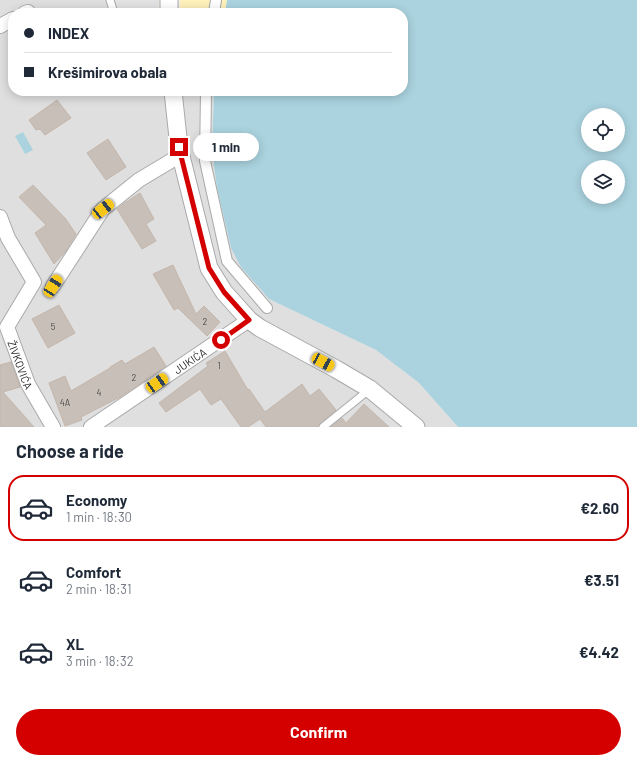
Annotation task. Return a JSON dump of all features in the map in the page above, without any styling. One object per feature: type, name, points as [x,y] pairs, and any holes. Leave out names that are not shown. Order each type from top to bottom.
[{"type":"street","points":[[174,96],[181,156],[209,268],[224,292],[249,320],[260,328],[370,389],[416,427]]},
{"type":"street","points":[[206,96],[206,161],[227,261],[267,308]]},
{"type":"street","points":[[53,286],[103,209],[139,180],[181,156]]},
{"type":"street","name":"ŽIVKOVIĆA","points":[[0,217],[8,238],[34,282],[7,327],[28,384],[53,427]]},
{"type":"street","name":"JUKIĆA","points":[[91,427],[249,320]]},
{"type":"lane","points":[[323,427],[370,389]]},
{"type":"shaded area","points":[[0,0],[114,0],[116,8],[8,8],[8,96],[214,96],[212,151],[217,188],[231,248],[269,299],[376,350],[419,383],[458,427],[0,427]]},
{"type":"shaded area","points":[[114,0],[159,0],[158,8],[116,8]]},
{"type":"sand","points":[[180,0],[227,0],[226,8],[180,8]]},
{"type":"water","points":[[227,0],[637,0],[637,427],[458,427],[419,383],[376,350],[269,299],[241,267],[231,248],[217,188],[212,151],[214,96],[408,96],[408,8],[226,8]]},
{"type":"water","points":[[23,132],[33,150],[25,154],[15,136]]},
{"type":"building","points":[[57,100],[71,118],[45,135],[40,129],[36,130],[29,120]]},
{"type":"building","points":[[108,139],[126,167],[106,180],[87,153]]},
{"type":"building","points":[[33,185],[65,218],[76,234],[65,252],[54,264],[35,233],[46,225],[19,197]]},
{"type":"building","points":[[140,193],[154,219],[146,224],[156,241],[142,249],[117,209]]},
{"type":"building","points":[[173,265],[196,314],[204,306],[220,322],[207,336],[178,308],[174,310],[153,274]]},
{"type":"building","points":[[59,305],[75,333],[48,348],[32,319]]},
{"type":"building","points":[[154,347],[166,366],[120,397],[81,417],[82,420],[65,426],[49,383],[65,376],[71,391],[122,360],[125,364]]},
{"type":"building","points":[[225,351],[248,390],[249,389],[265,412],[302,384],[310,396],[319,389],[336,410],[320,423],[318,427],[266,427],[260,419],[248,427],[241,427],[221,399],[211,405],[200,389],[166,412],[159,403],[208,366],[206,363]]},
{"type":"building","points":[[11,362],[20,387],[3,392],[34,427],[0,427],[0,365]]},
{"type":"building","points":[[364,404],[389,427],[331,427],[342,418],[346,423]]},
{"type":"route","points":[[179,147],[209,268],[224,292],[249,320],[221,340]]}]
